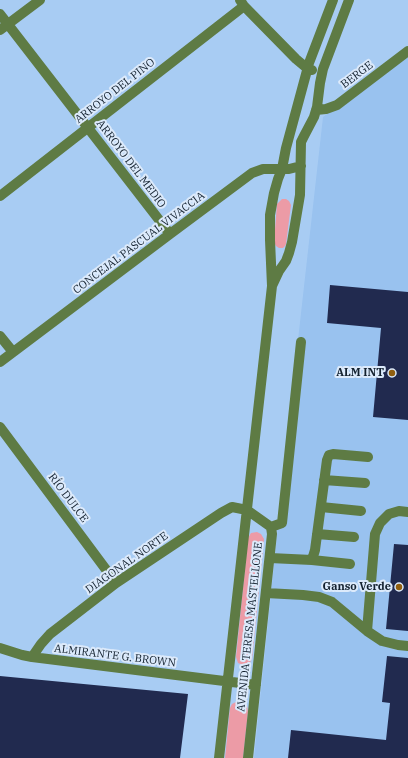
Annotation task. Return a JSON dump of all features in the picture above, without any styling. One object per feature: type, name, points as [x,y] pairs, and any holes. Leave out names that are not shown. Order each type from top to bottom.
[{"type":"street","points":[[4,27],[40,0]]},
{"type":"street","name":"AVENIDA TERESA MASTELLONE","points":[[219,758],[272,286],[270,215],[286,148],[308,69],[333,0]]},
{"type":"street","name":"AVENIDA TERESA MASTELLONE","points":[[272,286],[279,271],[286,261],[292,242],[300,194],[302,142],[314,117],[323,72],[349,0]]},
{"type":"street","points":[[242,3],[296,59],[308,69],[323,72]]},
{"type":"street","name":"ARROYO DEL PINO","points":[[0,196],[242,3]]},
{"type":"street","name":"ARROYO DEL MEDIO","points":[[0,14],[4,27],[88,127],[170,234]]},
{"type":"street","name":"BERGE","points":[[316,110],[326,109],[337,105],[408,51]]},
{"type":"street","name":"CONCEJAL PASCUAL VIVACCIA","points":[[0,362],[252,174],[263,169],[289,169],[301,166]]},
{"type":"street","points":[[0,336],[13,352]]},
{"type":"street","points":[[247,510],[271,527],[282,523],[301,342]]},
{"type":"street","name":"RÍO DULCE","points":[[0,427],[116,583]]},
{"type":"street","points":[[312,560],[315,550],[324,480],[329,455],[333,454],[368,457]]},
{"type":"street","points":[[324,480],[365,483]]},
{"type":"street","points":[[321,507],[360,511]]},
{"type":"street","name":"DIAGONAL NORTE","points":[[32,657],[50,634],[116,583],[221,513],[232,508],[247,510]]},
{"type":"street","points":[[367,631],[375,534],[380,523],[389,514],[408,512]]},
{"type":"street","name":"AVENIDA TERESA MASTELLONE","points":[[248,758],[270,558],[272,534],[271,527]]},
{"type":"street","points":[[317,534],[354,537]]},
{"type":"street","points":[[270,558],[350,564]]},
{"type":"street","points":[[266,593],[320,597],[332,602],[367,631],[382,641],[408,646]]},
{"type":"street","name":"ALMIRANTE G. BROWN","points":[[0,648],[22,656],[256,685]]},
{"type":"shaded area","points":[[408,54],[408,758],[254,758],[288,429],[323,117]]},
{"type":"shaded area","points":[[282,199],[289,201],[291,205],[286,244],[283,248],[279,248],[274,242],[277,204]]},
{"type":"shaded area","points":[[257,532],[261,534],[264,539],[252,659],[249,664],[243,665],[238,663],[236,657],[248,538],[251,533]]},
{"type":"shaded area","points":[[240,701],[245,702],[248,712],[243,758],[225,758],[230,708],[232,704]]},
{"type":"building","name":"ALM INT","points":[[330,285],[408,292],[408,420],[373,417],[381,328],[327,323]]},
{"type":"building","name":"Ganso Verde","points":[[394,544],[408,545],[408,631],[386,629]]},
{"type":"building","points":[[387,656],[408,658],[408,758],[288,758],[291,730],[386,740],[390,703],[382,702]]},
{"type":"building","points":[[0,676],[188,694],[180,758],[0,758]]},
{"type":"place","name":"ALM INT","points":[[392,373]]},
{"type":"place","name":"Ganso Verde","points":[[399,587]]}]
